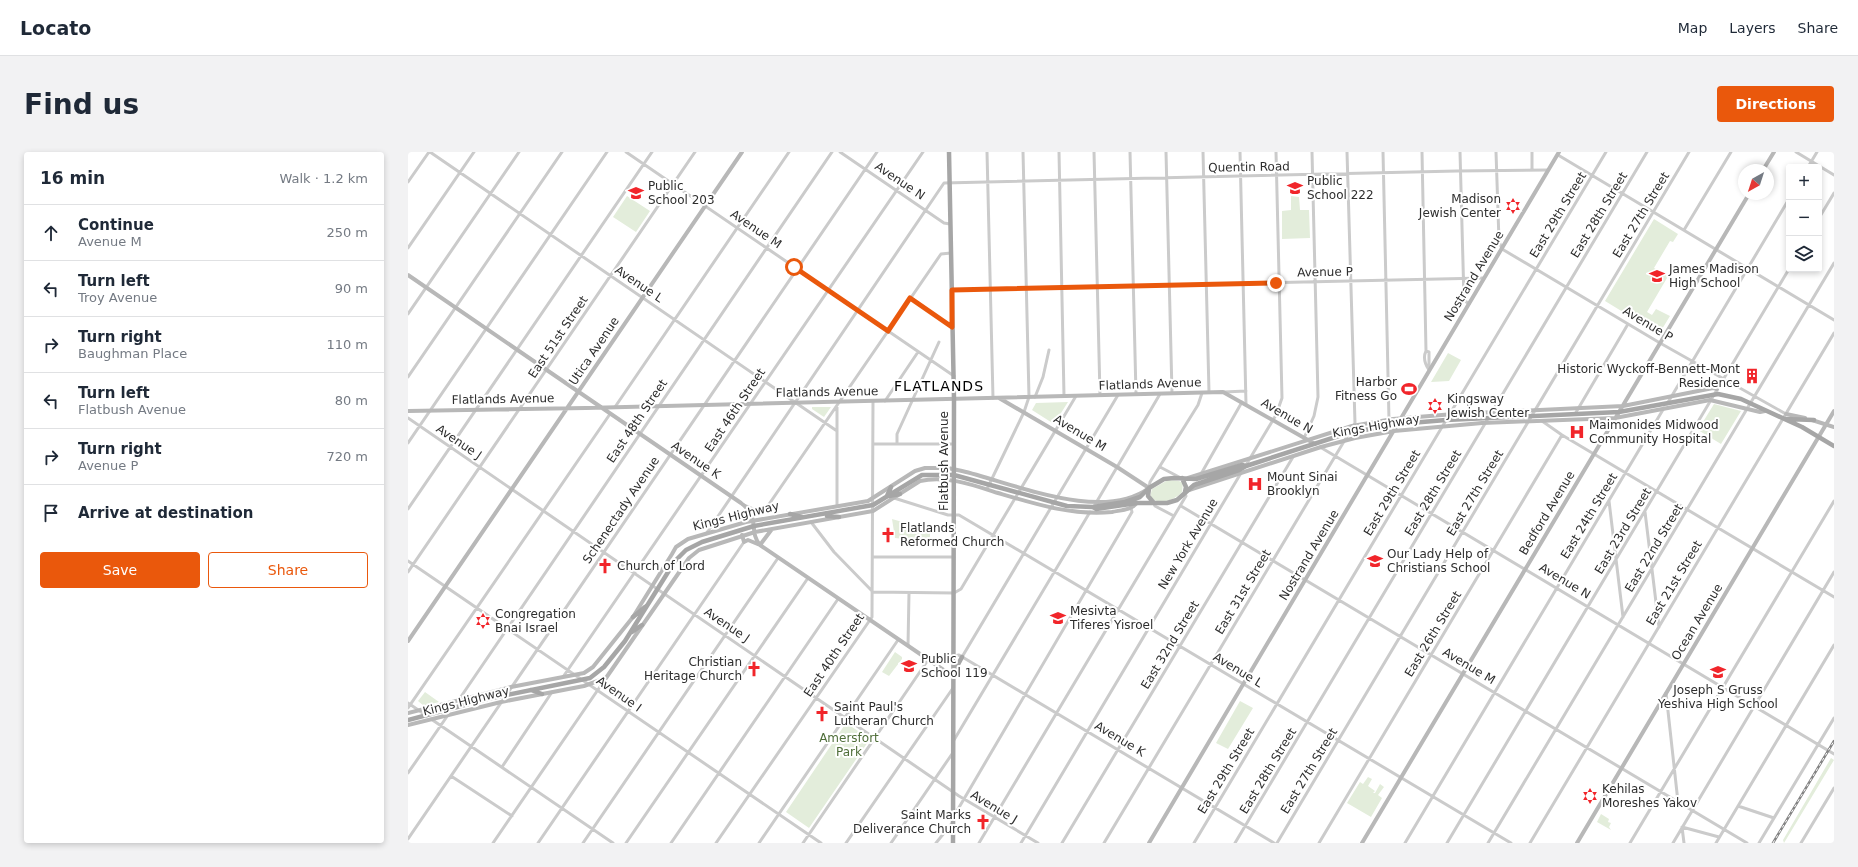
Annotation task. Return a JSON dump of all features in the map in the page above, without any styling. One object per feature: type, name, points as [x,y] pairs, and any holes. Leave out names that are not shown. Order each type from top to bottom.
[{"type":"main road","name":"Utica Avenue","points":[[408,641],[742,152]]},
{"type":"main road","name":"Flatbush Avenue","points":[[949,152],[954,376],[953,843]]},
{"type":"main road","points":[[1767,164],[1774,152]]},
{"type":"main road","name":"Nostrand Avenue","points":[[1149,843],[1368,476],[1558,153]]},
{"type":"main road","name":"Bedford Avenue","points":[[1362,843],[1745,200]]},
{"type":"main road","name":"Avenue K","points":[[408,276],[741,503],[748,508],[754,520]]},
{"type":"main road","name":"Kings Highway","points":[[1182,478],[1201,474],[1306,439],[1352,426],[1402,418],[1449,414],[1623,406],[1712,388],[1717,389]]},
{"type":"main road","name":"Avenue N","points":[[1223,392],[1315,444]]},
{"type":"main road","name":"Flatlands Avenue","points":[[408,411],[520,408],[602,408],[704,404],[1223,392]]},
{"type":"main road","name":"Kings Highway","points":[[1093,507],[1096,509],[1109,509],[1137,503],[1162,504],[1173,501],[1199,483],[1239,470],[1246,466],[1348,433],[1398,424],[1446,420],[1619,412],[1713,395],[1731,396],[1749,406]]},
{"type":"main road","name":"Avenue M","points":[[999,398],[1117,467],[1149,488]]},
{"type":"main road","name":"Kings Highway","points":[[1185,492],[1343,441],[1394,431],[1443,425],[1615,418],[1710,400],[1749,406],[1783,419]]},
{"type":"main road","name":"Ocean Avenue","points":[[1577,843],[1834,411]]},
{"type":"main road","points":[[1786,414],[1814,420],[1834,427]]},
{"type":"main road","points":[[1783,419],[1814,420]]},
{"type":"main road","points":[[1783,419],[1802,427],[1834,446]]},
{"type":"main road","name":"Kings Highway","points":[[408,725],[501,702],[589,684],[606,678],[682,567],[699,550],[742,535],[772,528],[873,511],[920,481],[954,478],[1015,498],[1054,502],[1096,502],[1123,498],[1141,493],[1164,479],[1196,479],[1242,465],[1246,466]]},
{"type":"main road","name":"Kings Highway","points":[[408,713],[512,687],[562,677],[576,676],[584,673],[594,667],[634,617],[676,547],[688,538],[754,520],[837,506],[873,498],[920,469],[954,469],[992,478],[1054,502],[1063,510],[1089,513],[1131,508]]},
{"type":"main road","name":"Kings Highway","points":[[408,720],[506,695],[590,678],[604,667],[629,634],[675,561],[691,546],[754,526],[873,505],[922,475],[954,478],[990,484],[1067,506],[1093,507],[1135,499],[1142,496],[1149,488]]},
{"type":"main road","points":[[1182,478],[1186,487],[1185,492]]},
{"type":"main road","points":[[887,496],[891,487]]},
{"type":"main road","points":[[1149,488],[1148,496],[1154,503]]},
{"type":"main road","points":[[887,496],[900,494]]},
{"type":"main road","points":[[1131,508],[1137,503]]},
{"type":"main road","points":[[790,514],[804,518]]},
{"type":"main road","points":[[821,515],[839,517]]},
{"type":"main road","points":[[754,520],[755,532],[760,545]]},
{"type":"main road","points":[[760,545],[772,528]]},
{"type":"main road","points":[[742,535],[744,542],[748,540],[760,545],[948,674],[954,672],[962,657]]},
{"type":"main road","points":[[634,617],[648,605]]},
{"type":"main road","points":[[629,634],[642,625]]},
{"type":"main road","points":[[529,690],[542,694]]},
{"type":"main road","points":[[463,699],[482,701]]},
{"type":"street","name":"Avenue L","points":[[429,152],[837,430]]},
{"type":"street","points":[[408,182],[429,152]]},
{"type":"street","points":[[408,248],[474,152]]},
{"type":"street","points":[[408,314],[519,152]]},
{"type":"street","points":[[408,378],[562,152]]},
{"type":"street","points":[[408,443],[607,152]]},
{"type":"street","name":"Avenue M","points":[[626,152],[954,376]]},
{"type":"street","points":[[408,509],[652,152]]},
{"type":"street","name":"East 51st Street","points":[[408,572],[695,152]]},
{"type":"street","points":[[615,407],[789,152]]},
{"type":"street","name":"East 48th Street","points":[[458,701],[832,152]]},
{"type":"street","name":"Avenue N","points":[[840,152],[944,223],[950,224]]},
{"type":"street","name":"Schenectady Avenue","points":[[408,839],[877,152]]},
{"type":"street","name":"East 46th Street","points":[[562,677],[922,152]]},
{"type":"street","points":[[987,152],[993,398]]},
{"type":"street","points":[[987,489],[1024,412],[1029,397],[1023,152]]},
{"type":"street","points":[[1059,152],[1064,396]]},
{"type":"street","points":[[1094,152],[1100,395]]},
{"type":"street","points":[[1130,152],[1136,394]]},
{"type":"street","points":[[1166,152],[1172,393]]},
{"type":"street","points":[[1203,152],[1209,392]]},
{"type":"street","points":[[1201,474],[1203,468],[1244,403],[1246,391],[1240,152]]},
{"type":"street","name":"New York Avenue","points":[[1021,843],[1279,409],[1282,398],[1276,152]]},
{"type":"street","points":[[1306,439],[1314,416],[1318,397],[1312,152]]},
{"type":"street","points":[[1348,152],[1355,423],[1348,433]]},
{"type":"street","points":[[1383,152],[1389,420]]},
{"type":"street","points":[[1422,152],[1425,354],[1426,365],[1429,370]]},
{"type":"street","points":[[1460,152],[1464,300],[1469,304]]},
{"type":"street","points":[[1496,152],[1499,241],[1502,248]]},
{"type":"street","points":[[1532,152],[1532,169]]},
{"type":"street","name":"East 29th Street","points":[[1194,843],[1606,152]]},
{"type":"street","name":"East 28th Street","points":[[1235,843],[1647,152]]},
{"type":"street","name":"East 27th Street","points":[[1276,843],[1689,152]]},
{"type":"street","points":[[1684,230],[1730,152]]},
{"type":"street","points":[[1796,152],[1834,175]]},
{"type":"street","points":[[1812,162],[1817,152]]},
{"type":"street","points":[[1558,153],[1622,194],[1834,320]]},
{"type":"street","name":"Quentin Road","points":[[950,183],[1461,170],[1548,170]]},
{"type":"street","points":[[706,534],[730,496],[925,210],[944,183],[950,183]]},
{"type":"street","points":[[1822,213],[1834,193]]},
{"type":"street","name":"East 24th Street","points":[[1405,843],[1788,200]]},
{"type":"street","name":"Avenue P","points":[[1502,248],[1692,362],[1786,414]]},
{"type":"street","points":[[741,503],[760,512],[765,510],[941,254],[951,253]]},
{"type":"street","name":"East 22nd Street","points":[[1488,843],[1834,263]]},
{"type":"street","name":"East 23rd Street","points":[[1447,843],[1787,272]]},
{"type":"street","name":"Avenue P","points":[[952,290],[1484,278]]},
{"type":"street","points":[[910,298],[952,327]]},
{"type":"street","points":[[1573,420],[1578,408],[1628,324]]},
{"type":"street","name":"East 21st Street","points":[[1530,843],[1834,333]]},
{"type":"street","points":[[897,444],[897,434],[939,342]]},
{"type":"street","points":[[1035,397],[1043,377],[1049,350]]},
{"type":"street","points":[[885,401],[918,352]]},
{"type":"street","name":"Flatlands Avenue","points":[[1223,392],[1246,391]]},
{"type":"street","points":[[1149,488],[1150,482],[1198,405],[1202,393]]},
{"type":"street","points":[[954,741],[1160,394]]},
{"type":"street","points":[[962,657],[1118,395]]},
{"type":"street","points":[[811,522],[834,552],[873,592],[954,593],[961,589],[1076,396]]},
{"type":"street","name":"East 40th Street","points":[[716,843],[872,617],[873,401]]},
{"type":"street","points":[[836,407],[837,506]]},
{"type":"street","points":[[408,708],[409,704],[477,608],[610,414]]},
{"type":"street","name":"Avenue J","points":[[408,418],[846,717],[953,792],[1038,843]]},
{"type":"street","points":[[1542,421],[1562,435],[1834,597]]},
{"type":"street","name":"East 31st Street","points":[[1104,843],[1348,433]]},
{"type":"street","name":"East 26th Street","points":[[1319,843],[1562,435]]},
{"type":"street","points":[[873,444],[954,444]]},
{"type":"street","name":"Avenue N","points":[[1315,444],[1834,754]]},
{"type":"street","name":"East 32nd Street","points":[[1062,843],[1293,457]]},
{"type":"street","points":[[1160,467],[1179,475],[1182,478]]},
{"type":"street","points":[[979,843],[1181,506],[1186,496],[1185,492]]},
{"type":"street","name":"Avenue L","points":[[894,498],[948,515],[960,515],[1511,843]]},
{"type":"street","points":[[1609,501],[1623,617]]},
{"type":"street","points":[[1630,843],[1834,501]]},
{"type":"street","points":[[1154,503],[1155,506],[1174,516]]},
{"type":"street","name":"Avenue M","points":[[1181,506],[1748,843]]},
{"type":"street","points":[[936,843],[953,820],[1025,694],[1087,590],[1132,512],[1131,508]]},
{"type":"street","points":[[1645,511],[1659,627]]},
{"type":"street","points":[[538,843],[744,542]]},
{"type":"street","points":[[873,557],[954,557]]},
{"type":"street","points":[[583,843],[778,558]]},
{"type":"street","name":"Avenue I","points":[[408,561],[821,843]]},
{"type":"street","points":[[1673,843],[1834,572]]},
{"type":"street","points":[[626,843],[808,578]]},
{"type":"street","points":[[908,646],[909,593]]},
{"type":"street","points":[[671,843],[838,599]]},
{"type":"street","points":[[759,843],[898,640]]},
{"type":"street","points":[[1716,843],[1834,645]]},
{"type":"street","name":"Avenue K","points":[[954,656],[959,655],[1276,843]]},
{"type":"street","points":[[803,843],[928,660]]},
{"type":"street","points":[[493,843],[606,678]]},
{"type":"street","points":[[846,843],[954,686]]},
{"type":"street","points":[[502,767],[553,692]]},
{"type":"street","points":[[1666,692],[1678,802]]},
{"type":"street","points":[[409,704],[613,843]]},
{"type":"street","points":[[408,773],[448,715]]},
{"type":"street","points":[[1759,843],[1834,718]]},
{"type":"street","points":[[892,843],[954,753]]},
{"type":"street","points":[[451,776],[512,816]]},
{"type":"street","points":[[1801,843],[1834,788]]},
{"type":"street","points":[[1738,806],[1774,818]]},
{"type":"street","points":[[1682,827],[1720,837]]},
{"type":"street","points":[[1682,827],[1684,843]]},
{"type":"green space","points":[[627,196],[650,211],[636,232],[613,217]]},
{"type":"green space","points":[[1291,196],[1299,197],[1300,210],[1309,210],[1310,238],[1282,239],[1282,211],[1291,210]]},
{"type":"green space","name":"James Madison High School","points":[[1654,219],[1678,234],[1673,242],[1670,241],[1654,268],[1666,275],[1667,278],[1647,312],[1652,315],[1656,309],[1670,316],[1659,334],[1605,301]]},
{"type":"green space","points":[[1448,353],[1461,360],[1449,381],[1431,382]]},
{"type":"green space","points":[[1068,402],[1054,424],[1032,410],[1036,403]]},
{"type":"green space","points":[[1714,404],[1741,411],[1721,444],[1698,430]]},
{"type":"green space","points":[[812,407],[831,407],[824,417],[812,409]]},
{"type":"green space","points":[[1168,480],[1183,483],[1182,492],[1179,495],[1167,501],[1158,501],[1150,497],[1152,489]]},
{"type":"green space","points":[[892,519],[930,530],[930,542],[895,538]]},
{"type":"green space","points":[[895,652],[902,657],[902,659],[889,676],[882,672]]},
{"type":"green space","points":[[425,692],[439,702],[424,706],[418,701]]},
{"type":"green space","points":[[1240,701],[1253,708],[1228,749],[1216,743]]},
{"type":"green space","name":"Amersfort Park","points":[[846,723],[870,739],[809,828],[786,812]]},
{"type":"green space","points":[[1831,758],[1834,760],[1784,843],[1783,840]]},
{"type":"green space","points":[[1368,777],[1372,779],[1368,786],[1375,791],[1373,793],[1375,793],[1380,784],[1384,787],[1378,795],[1382,798],[1371,817],[1347,803],[1360,782],[1363,784]]},
{"type":"green space","points":[[1601,814],[1609,819],[1608,822],[1611,823],[1609,827],[1611,830],[1597,822]]},
{"type":"railway","points":[[1773,843],[1834,741]]},
{"type":"place","name":"Public School 222","points":[[1295,188]]},
{"type":"place","name":"Public School 203","points":[[636,193]]},
{"type":"place","name":"Madison Jewish Center","points":[[1513,206]]},
{"type":"place","name":"James Madison High School","points":[[1657,276]]},
{"type":"place","name":"Historic Wyckoff-Bennett-Mont Residence","points":[[1752,376]]},
{"type":"place","name":"Harbor Fitness Go","points":[[1409,389]]},
{"type":"place","name":"Kingsway Jewish Center","points":[[1435,406]]},
{"type":"place","name":"Maimonides Midwood Community Hospital","points":[[1577,432]]},
{"type":"place","name":"Mount Sinai Brooklyn","points":[[1255,484]]},
{"type":"place","name":"Flatlands Reformed Church","points":[[888,535]]},
{"type":"place","name":"Our Lady Help of Christians School","points":[[1375,561]]},
{"type":"place","name":"Church of Lord","points":[[605,566]]},
{"type":"place","name":"Mesivta Tiferes Yisroel","points":[[1058,618]]},
{"type":"place","name":"Congregation Bnai Israel","points":[[483,621]]},
{"type":"place","name":"Public School 119","points":[[909,666]]},
{"type":"place","name":"Christian Heritage Church","points":[[754,669]]},
{"type":"place","name":"Joseph S Gruss Yeshiva High School","points":[[1718,672]]},
{"type":"place","name":"Saint Paul's Lutheran Church","points":[[822,714]]},
{"type":"place","name":"Kehilas Moreshes Yakov","points":[[1590,796]]},
{"type":"place","name":"Saint Marks Deliverance Church","points":[[983,822]]},
{"type":"district","name":"FLATLANDS","points":[[939,386]]},
{"type":"route","points":[[794,267],[888,331],[910,298],[952,327],[952,290],[1276,283]]}]
